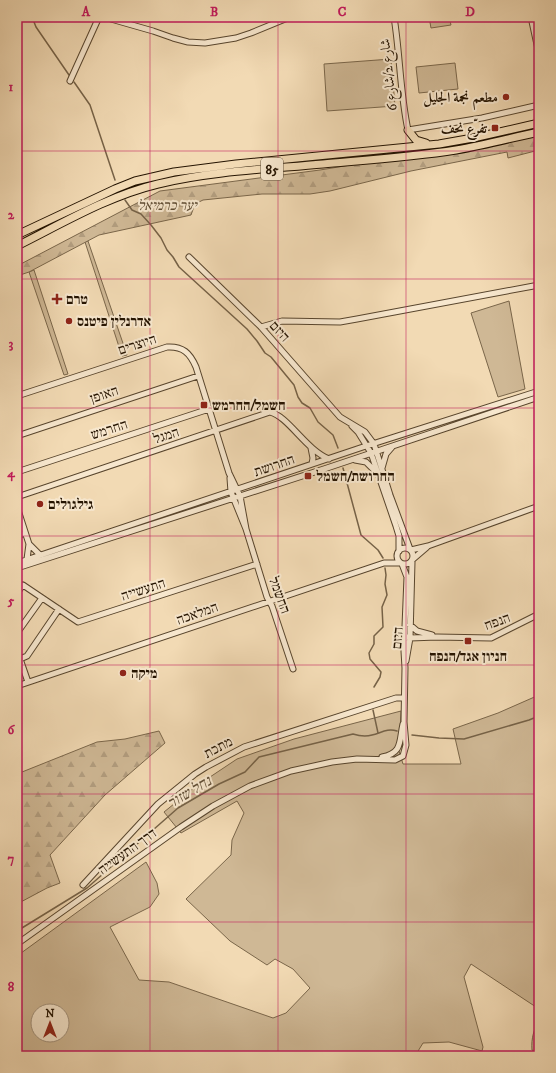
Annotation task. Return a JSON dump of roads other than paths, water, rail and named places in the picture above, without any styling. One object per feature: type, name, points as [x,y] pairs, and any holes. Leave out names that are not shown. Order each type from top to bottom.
[{"type":"highway","points":[[529,126],[539,120]]},
{"type":"highway","name":"85","points":[[17,235],[115,189],[155,176],[236,164],[432,145],[473,138],[539,123]]},
{"type":"highway","points":[[408,130],[416,140],[432,145]]},
{"type":"highway","points":[[396,149],[407,141],[409,135],[408,130]]},
{"type":"highway","name":"85","points":[[17,246],[118,197],[157,184],[175,180],[225,173],[440,152],[539,132]]},
{"type":"street","points":[[70,81],[99,17]]},
{"type":"street","points":[[104,17],[172,38],[188,42],[205,43],[236,38],[290,17]]},
{"type":"street","name":"شارع 2/شارع 6","points":[[394,17],[403,111],[408,130]]},
{"type":"street","points":[[531,17],[539,54]]},
{"type":"street","points":[[408,130],[482,118],[539,105]]},
{"type":"street","name":"היזם","points":[[189,257],[261,327],[340,417],[365,432],[374,444],[378,476],[410,550]]},
{"type":"street","points":[[261,327],[282,321],[345,321],[539,285]]},
{"type":"street","name":"היוצרים","points":[[17,396],[167,347],[180,349],[189,354],[198,376],[229,473],[240,496]]},
{"type":"street","name":"האופן","points":[[17,436],[198,376]]},
{"type":"street","name":"החרושת","points":[[17,562],[366,446],[539,391]]},
{"type":"street","name":"החרושת","points":[[17,568],[539,397]]},
{"type":"street","name":"החרמש","points":[[17,472],[209,409]]},
{"type":"street","name":"המגל","points":[[17,497],[270,412],[280,418],[311,448],[329,459]]},
{"type":"street","name":"היזם","points":[[350,424],[358,432],[366,446],[374,452],[382,468],[387,494],[398,531],[398,552]]},
{"type":"street","points":[[382,468],[386,454],[393,446]]},
{"type":"street","points":[[311,448],[313,458],[312,464]]},
{"type":"street","points":[[350,460],[360,460],[366,462],[374,469],[378,476]]},
{"type":"street","name":"היוצרים","points":[[229,473],[233,498]]},
{"type":"street","name":"החשמל","points":[[240,496],[246,529]]},
{"type":"street","name":"החשמל","points":[[233,498],[246,529],[293,669]]},
{"type":"street","name":"המלאכה","points":[[384,563],[405,548],[410,550],[428,546],[539,506]]},
{"type":"street","points":[[17,507],[29,544],[40,555]]},
{"type":"street","points":[[17,536],[25,533]]},
{"type":"street","points":[[27,559],[29,544]]},
{"type":"street","name":"המלאכה","points":[[17,686],[384,563],[401,563],[407,565],[428,546]]},
{"type":"street","points":[[410,550],[414,554],[413,560]]},
{"type":"street","points":[[398,552],[397,558],[401,563]]},
{"type":"street","name":"היזם","points":[[407,637],[410,625],[413,560]]},
{"type":"street","name":"היזם","points":[[401,563],[407,576],[407,637],[404,698]]},
{"type":"street","name":"התעשייה","points":[[17,593],[23,585],[78,622],[257,564]]},
{"type":"street","points":[[17,633],[42,598]]},
{"type":"street","points":[[28,682],[19,658],[27,656],[59,609]]},
{"type":"street","name":"הנפח","points":[[407,637],[491,638],[501,635],[539,614]]},
{"type":"street","name":"הנפח","points":[[410,625],[417,631],[437,637]]},
{"type":"street","name":"מתכת","points":[[83,885],[158,804],[206,767],[244,747],[396,698],[404,698]]},
{"type":"street","name":"דרך התעשייה","points":[[17,944],[181,826],[213,806],[250,786],[291,771],[332,762],[373,759],[395,760],[403,756],[406,741],[404,698]]},
{"type":"street","name":"דרך התעשייה","points":[[373,759],[390,755],[395,751],[400,744],[404,722]]},
{"type":"waterway","points":[[32,17],[36,27],[69,75]]},
{"type":"waterway","points":[[74,82],[90,105],[115,180]]},
{"type":"waterway","points":[[125,200],[132,210],[141,214],[151,225],[179,267],[247,329],[265,353],[271,357],[294,385],[298,397],[302,403],[310,408],[318,422],[333,435],[338,448]]},
{"type":"waterway","points":[[343,468],[361,535],[378,550],[383,558]]},
{"type":"waterway","points":[[374,687],[380,677],[381,672],[370,659],[369,653],[374,644],[374,636],[383,627],[382,607],[387,595],[385,568]]},
{"type":"waterway","points":[[373,710],[378,733]]},
{"type":"waterway","name":"נחל שזור","points":[[412,735],[464,739],[539,716]]},
{"type":"waterway","name":"נחל שזור","points":[[17,931],[87,888],[178,808],[219,784],[245,772],[259,757],[353,734],[367,736],[387,730],[397,731]]},
{"type":"place","name":"مطعم نجمة الجليل","points":[[506,97]]},
{"type":"place","name":"تفرّع نحف","points":[[495,128]]},
{"type":"place","name":"טרם","points":[[57,299]]},
{"type":"place","name":"אדרנלין פיטנס","points":[[69,321]]},
{"type":"place","name":"חשמל/החרמש","points":[[204,405]]},
{"type":"place","name":"החרושת/חשמל","points":[[308,476]]},
{"type":"place","name":"גילגולים","points":[[40,504]]},
{"type":"place","name":"חניון אגד/הנפח","points":[[468,641]]},
{"type":"place","name":"מיקה","points":[[123,673]]},
{"type":"park label","name":"יער כרמיאל","points":[[167,205]]}]
